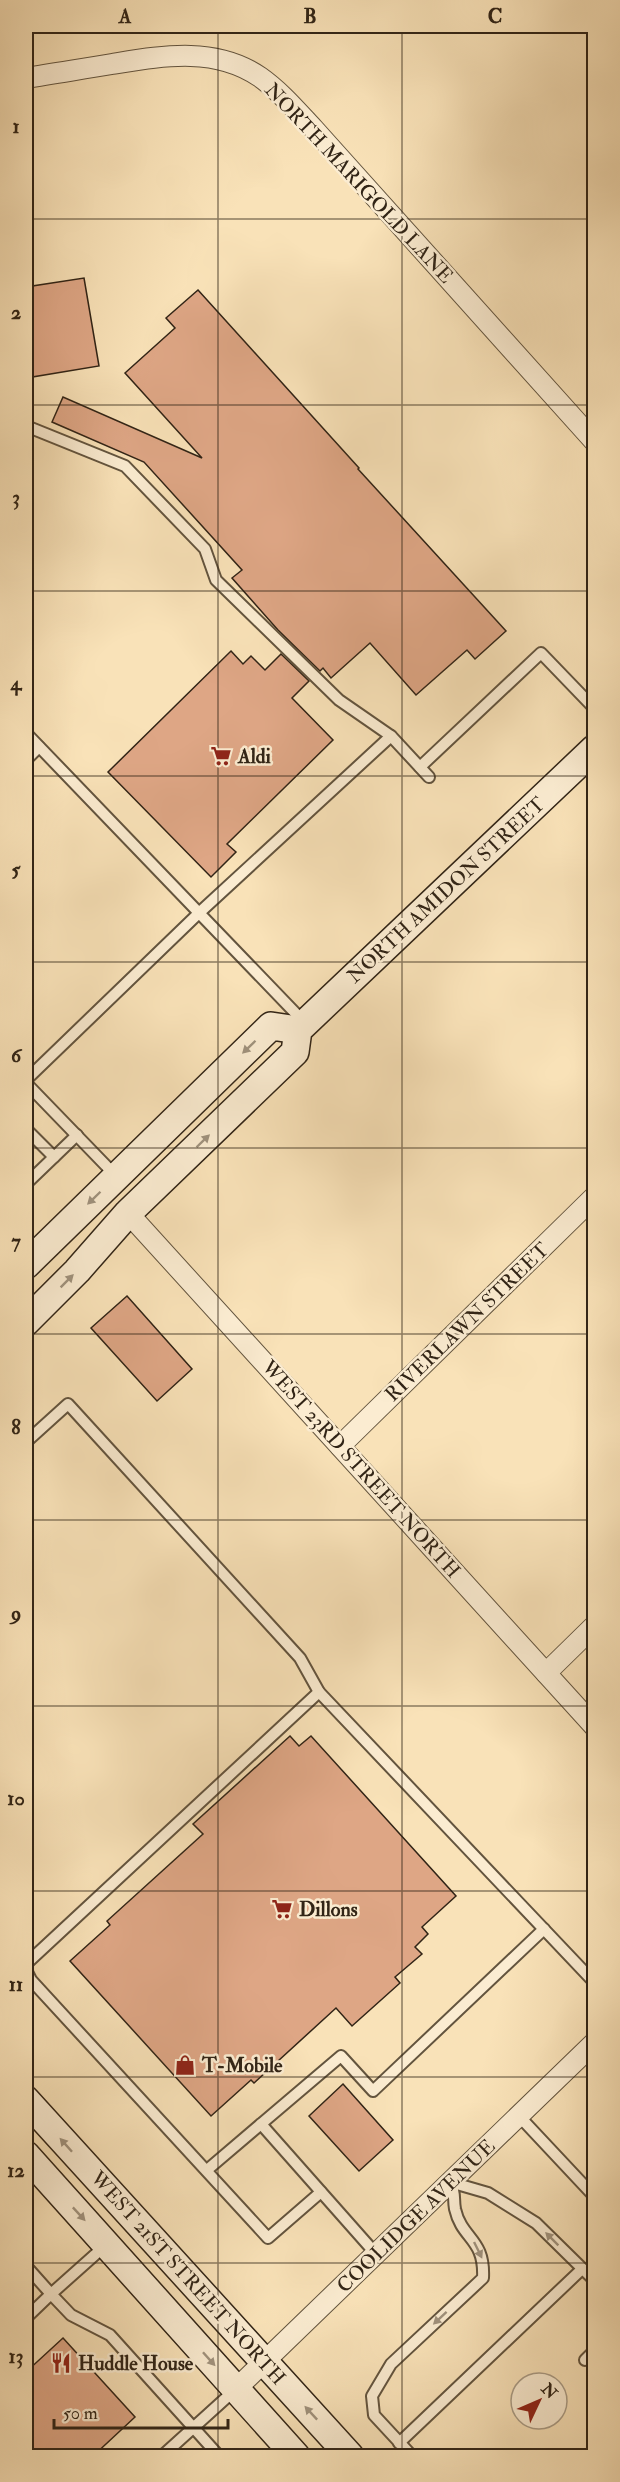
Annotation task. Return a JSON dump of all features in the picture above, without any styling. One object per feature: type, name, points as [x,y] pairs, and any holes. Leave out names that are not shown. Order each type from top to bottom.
[{"type":"main road","name":"NORTH AMIDON STREET","points":[[301,1027],[594,749]]},
{"type":"main road","points":[[26,1265],[271,1026],[301,1027],[295,1053],[128,1213],[77,1271],[26,1322]]},
{"type":"main road","name":"WEST 21ST STREET NORTH","points":[[26,2100],[350,2457]]},
{"type":"main road","name":"WEST 21ST STREET NORTH","points":[[26,2155],[294,2456]]},
{"type":"street","name":"NORTH MARIGOLD LANE","points":[[26,78],[161,56],[188,55],[219,59],[260,77],[284,97],[313,128],[594,441]]},
{"type":"street","name":"RIVERLAWN STREET","points":[[340,1446],[594,1197]]},
{"type":"street","name":"WEST 23RD STREET NORTH","points":[[128,1213],[594,1726]]},
{"type":"street","points":[[546,1673],[594,1626]]},
{"type":"street","name":"COOLIDGE AVENUE","points":[[236,2389],[594,2043]]},
{"type":"lane","points":[[26,426],[125,466],[205,549],[216,580],[339,700],[391,736],[429,777]]},
{"type":"lane","points":[[420,767],[541,653],[594,708]]},
{"type":"lane","points":[[26,733],[200,912],[301,1027]]},
{"type":"lane","points":[[117,1176],[26,1082],[200,912],[391,736]]},
{"type":"lane","points":[[26,760],[39,747]]},
{"type":"lane","points":[[26,1129],[54,1157]]},
{"type":"lane","points":[[26,1184],[77,1135]]},
{"type":"lane","points":[[26,1442],[68,1404],[300,1658],[319,1692],[594,1982]]},
{"type":"lane","points":[[26,1964],[319,1692]]},
{"type":"lane","points":[[207,2170],[341,2056],[373,2091],[544,1929]]},
{"type":"lane","points":[[27,1978],[268,2238],[321,2192]]},
{"type":"lane","points":[[519,2116],[594,2196]]},
{"type":"lane","points":[[261,2124],[376,2254]]},
{"type":"lane","points":[[450,2182],[488,2193],[536,2223],[594,2280]]},
{"type":"lane","points":[[412,2457],[374,2415],[372,2396],[392,2364],[483,2278],[484,2262],[478,2246],[461,2225],[455,2208],[456,2193],[450,2182]]},
{"type":"lane","points":[[26,2318],[107,2244]]},
{"type":"lane","points":[[26,2266],[70,2315],[110,2335],[219,2457]]},
{"type":"lane","points":[[399,2443],[582,2269]]},
{"type":"lane","points":[[585,2360],[594,2351]]},
{"type":"lane","points":[[162,2457],[236,2389]]},
{"type":"building","points":[[84,278],[99,366],[26,378],[26,287]]},
{"type":"building","points":[[198,290],[506,631],[475,659],[467,650],[416,695],[370,643],[331,678],[323,668],[320,671],[278,630],[232,578],[242,570],[144,462],[52,422],[63,397],[202,458],[125,373],[175,328],[166,318]]},
{"type":"building","name":"Aldi","points":[[231,651],[243,664],[251,656],[265,670],[281,654],[309,681],[292,698],[333,740],[227,844],[236,852],[211,877],[108,772]]},
{"type":"building","points":[[127,1296],[192,1369],[157,1401],[91,1328]]},
{"type":"building","name":"Dillons","points":[[290,1736],[299,1746],[311,1736],[456,1896],[422,1927],[428,1934],[415,1947],[422,1954],[395,1977],[400,1983],[352,2026],[336,2008],[254,2083],[251,2080],[211,2116],[70,1961],[110,1925],[107,1921],[203,1834],[193,1824]]},
{"type":"building","points":[[343,2084],[393,2140],[359,2171],[309,2116]]},
{"type":"building","points":[[63,2338],[135,2417],[92,2457],[39,2457],[26,2441],[26,2372]]},
{"type":"place","name":"Aldi","points":[[221,756]]},
{"type":"place","name":"Dillons","points":[[282,1909]]},
{"type":"place","name":"T-Mobile","points":[[185,2065]]},
{"type":"place","name":"Huddle House","points":[[61,2363]]}]
